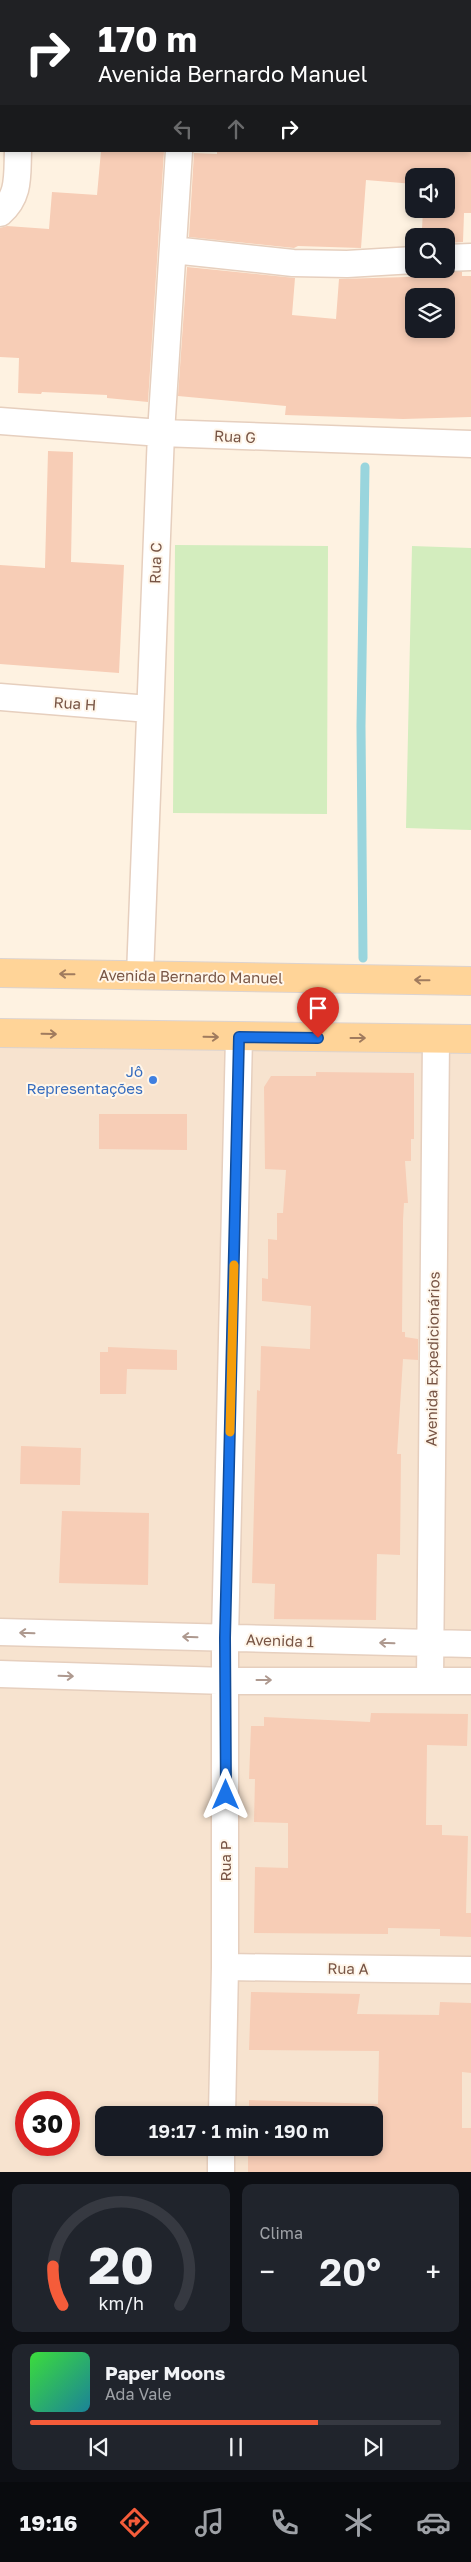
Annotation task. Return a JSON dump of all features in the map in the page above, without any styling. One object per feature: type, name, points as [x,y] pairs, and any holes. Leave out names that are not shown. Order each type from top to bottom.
[{"type":"main road","name":"Avenida Bernardo Manuel","points":[[0,973],[471,981]]},
{"type":"main road","points":[[0,1033],[471,1040]]},
{"type":"street","points":[[0,213],[10,205],[17,187],[18,152]]},
{"type":"street","name":"Rua C","points":[[140,975],[161,433],[179,152]]},
{"type":"street","points":[[172,250],[293,263],[346,264],[405,261]]},
{"type":"street","points":[[455,258],[471,257]]},
{"type":"street","name":"Rua G","points":[[0,421],[161,433],[471,444]]},
{"type":"street","name":"Rua H","points":[[0,697],[149,709]]},
{"type":"street","name":"Rua P","points":[[222,2106],[225,1967],[225,1638],[239,1037]]},
{"type":"street","name":"Avenida Expedicionários","points":[[430,1680],[436,1039]]},
{"type":"street","name":"Avenida 1","points":[[0,1632],[471,1644]]},
{"type":"street","points":[[0,1674],[226,1680],[471,1681]]},
{"type":"street","name":"Rua A","points":[[225,1967],[471,1970]]},
{"type":"street","points":[[221,2156],[221,2172]]},
{"type":"shaded area","points":[[0,1033],[471,1039],[471,2172],[0,2172]]},
{"type":"green space","points":[[175,545],[328,546],[327,814],[173,813]]},
{"type":"green space","points":[[412,546],[471,548],[471,830],[406,828]]},
{"type":"building","points":[[101,152],[164,152],[148,402],[107,398],[107,395],[42,392],[41,394],[18,393],[19,358],[0,357],[0,228],[7,226],[49,229],[52,192],[97,195]]},
{"type":"building","points":[[471,152],[471,213],[464,213],[463,242],[455,242],[455,228],[422,228],[423,218],[455,218],[455,168],[405,168],[405,183],[366,180],[361,248],[298,246],[294,248],[189,237],[194,153]]},
{"type":"building","points":[[187,267],[295,278],[292,315],[336,319],[339,279],[455,278],[455,272],[462,272],[462,276],[471,276],[471,417],[403,419],[285,415],[286,406],[178,396]]},
{"type":"building","points":[[48,451],[73,452],[71,562],[124,565],[119,673],[0,664],[0,565],[45,568]]},
{"type":"building","points":[[316,1072],[414,1073],[414,1139],[411,1139],[411,1161],[405,1161],[408,1203],[404,1203],[403,1220],[402,1332],[405,1332],[405,1337],[418,1339],[418,1360],[403,1359],[397,1454],[401,1454],[400,1555],[377,1554],[376,1620],[274,1619],[275,1584],[252,1583],[257,1390],[260,1391],[261,1346],[310,1349],[311,1306],[262,1301],[262,1278],[268,1279],[268,1239],[277,1240],[277,1213],[283,1213],[286,1170],[265,1169],[264,1087],[271,1076],[316,1076]]},
{"type":"building","points":[[99,1114],[187,1114],[187,1150],[99,1149]]},
{"type":"building","points":[[108,1347],[177,1350],[177,1370],[127,1369],[126,1394],[100,1394],[100,1352],[108,1352]]},
{"type":"building","points":[[21,1446],[81,1448],[80,1485],[20,1484]]},
{"type":"building","points":[[62,1511],[149,1513],[148,1585],[59,1583]]},
{"type":"building","points":[[371,1713],[468,1714],[467,1746],[427,1745],[426,1825],[442,1825],[442,1835],[468,1836],[466,1913],[471,1913],[471,1937],[440,1936],[440,1929],[388,1928],[388,1934],[254,1933],[255,1867],[288,1868],[288,1823],[254,1822],[255,1779],[249,1779],[251,1726],[264,1726],[264,1717],[370,1722]]},
{"type":"building","points":[[251,1992],[360,1994],[357,2014],[439,2015],[440,2002],[471,2003],[471,2073],[462,2072],[462,2128],[471,2128],[471,2172],[248,2172],[248,2156],[383,2156],[383,2106],[249,2106],[249,2100],[378,2104],[379,2051],[249,2050]]},
{"type":"waterway","points":[[363,958],[361,726],[365,467]]},
{"type":"slow traffic","points":[[230,1432],[234,1265]]},
{"type":"place","name":"Jô Representações","points":[[153,1080]]},
{"type":"route","points":[[226,1795],[225,1638],[239,1037],[318,1038]]}]
